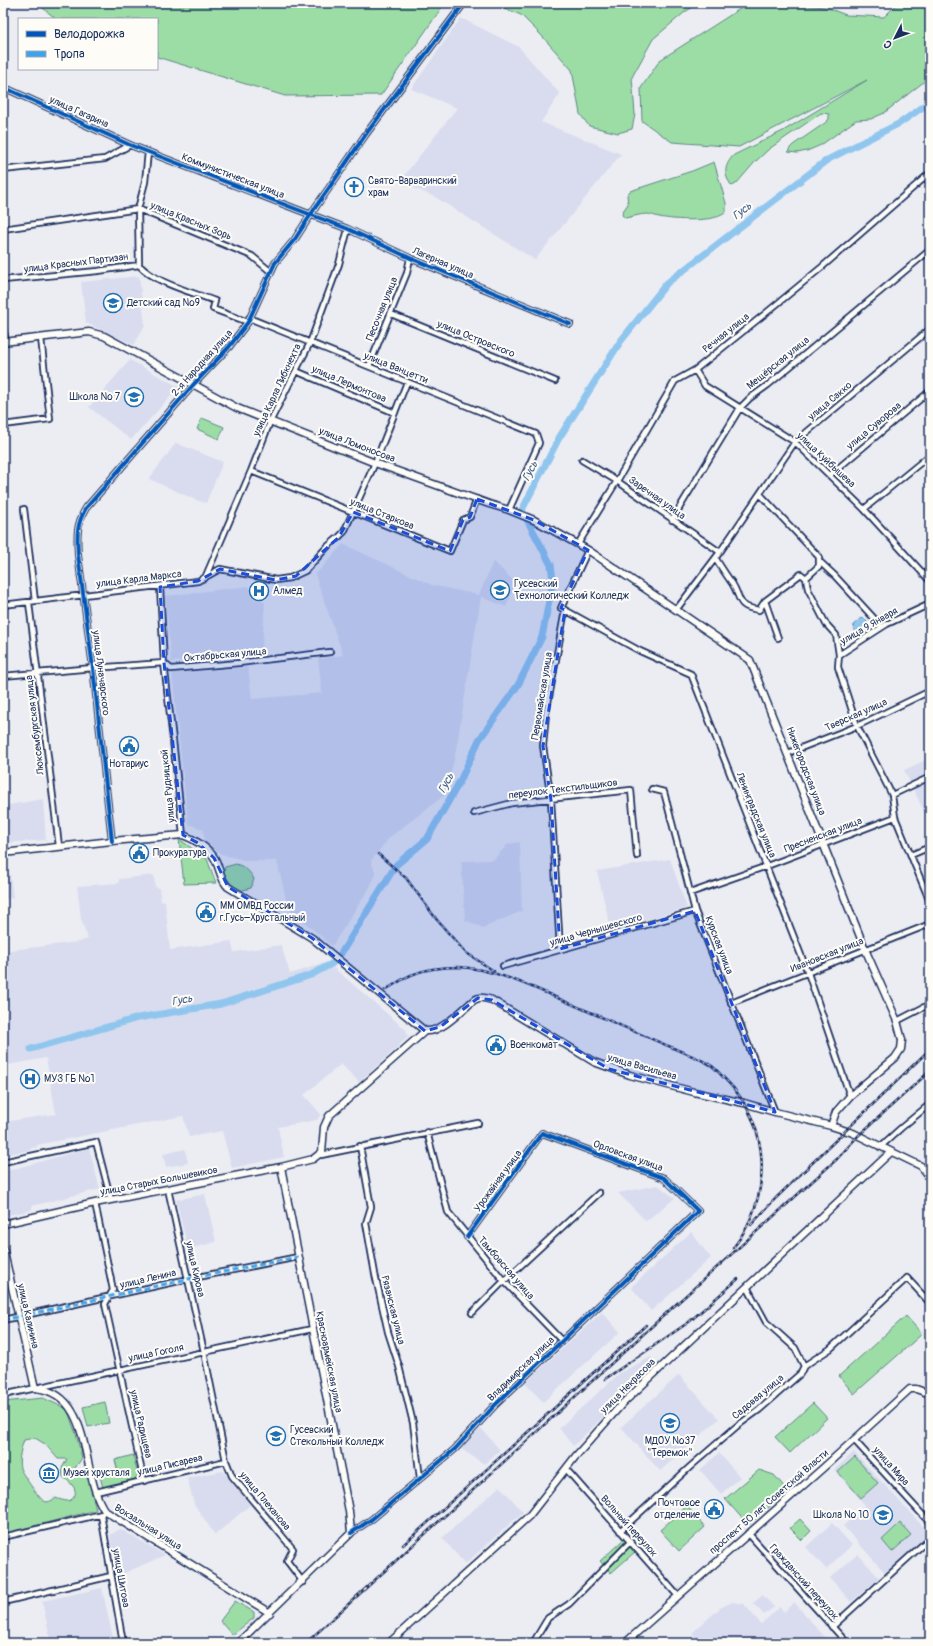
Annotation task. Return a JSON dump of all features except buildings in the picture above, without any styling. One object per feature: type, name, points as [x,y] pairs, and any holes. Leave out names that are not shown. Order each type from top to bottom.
[{"type":"street","name":"2-я Народная улица","points":[[86,508],[193,385],[229,347],[248,320],[270,271],[295,239],[370,128],[464,3]]},
{"type":"street","name":"улица Гагарина","points":[[3,87],[148,152]]},
{"type":"street","points":[[3,170],[105,159],[130,144]]},
{"type":"street","name":"Коммунистическая улица","points":[[148,152],[311,214]]},
{"type":"street","points":[[139,264],[138,209],[145,182],[148,152]]},
{"type":"street","name":"Речная улица","points":[[578,544],[617,481],[675,381],[695,370],[816,271],[930,173]]},
{"type":"street","name":"улица Красных Зорь","points":[[3,229],[138,209],[252,256],[270,271]]},
{"type":"street","name":"Лагерная улица","points":[[311,214],[348,229],[410,258],[570,324]]},
{"type":"street","name":"улица Карла Либкнехта","points":[[205,578],[251,471],[270,422],[310,343],[339,264],[348,229]]},
{"type":"street","name":"Мещёрская улица","points":[[672,520],[740,408],[750,398],[768,385],[930,250]]},
{"type":"street","name":"Песочная улица","points":[[369,366],[407,273],[410,258]]},
{"type":"street","name":"улица Красных Партизан","points":[[3,280],[98,271],[139,264],[146,272],[162,280],[215,300],[213,309],[248,320]]},
{"type":"street","name":"улица Островского","points":[[390,314],[555,381]]},
{"type":"street","name":"улица Ванцетти","points":[[248,320],[369,366],[536,434],[539,443],[509,510]]},
{"type":"street","points":[[3,327],[4,342]]},
{"type":"street","name":"улица Сакко","points":[[676,610],[716,559],[795,442],[930,329]]},
{"type":"street","name":"улица Ломоносова","points":[[4,342],[89,332],[104,336],[237,408],[374,463],[517,513]]},
{"type":"street","points":[[3,425],[50,419],[41,338]]},
{"type":"street","name":"улица Куйбышева","points":[[695,370],[705,386],[795,442],[864,509],[930,581]]},
{"type":"street","name":"улица Лермонтова","points":[[296,371],[395,413]]},
{"type":"street","name":"улица Карла Маркса","points":[[3,605],[198,581],[220,568],[276,580],[296,576],[305,571],[327,546],[344,532],[407,382]]},
{"type":"street","name":"улица Суворова","points":[[830,475],[930,392]]},
{"type":"street","points":[[864,509],[930,455]]},
{"type":"street","name":"Заречная улица","points":[[582,460],[617,481],[720,552]]},
{"type":"street","name":"улица Старкова","points":[[251,471],[450,551],[463,520],[470,517],[477,499]]},
{"type":"street","points":[[760,494],[819,557],[819,566],[806,578]]},
{"type":"street","name":"улица Луначарского","points":[[86,508],[79,519],[77,538],[112,841]]},
{"type":"street","points":[[24,509],[35,601]]},
{"type":"street","name":"Нижегородская улица","points":[[517,513],[534,520],[588,550],[750,660],[865,949],[897,1022],[902,1040],[901,1049],[895,1058],[850,1096],[836,1112],[831,1126]]},
{"type":"street","name":"Первомайская улица","points":[[560,949],[551,800],[543,746],[546,714],[566,610],[561,608],[588,550]]},
{"type":"street","points":[[716,559],[733,585],[739,601],[748,609],[759,610],[765,601],[801,574],[806,578],[808,589],[826,624],[836,635],[839,655],[838,667],[857,726],[892,795],[895,817],[912,855],[930,902]]},
{"type":"street","points":[[819,561],[835,576],[882,627]]},
{"type":"street","name":"улица Рудницкой","points":[[160,586],[164,663],[183,835],[198,843],[214,858],[220,876],[228,887],[312,938],[425,1031]]},
{"type":"street","points":[[765,601],[778,638]]},
{"type":"street","name":"Люксембургская улица","points":[[28,603],[38,673],[58,846]]},
{"type":"street","name":"улица 9 Января","points":[[839,655],[882,627],[930,604]]},
{"type":"street","name":"Ленинградская улица","points":[[566,610],[640,651],[691,674],[808,973],[850,1096]]},
{"type":"street","name":"Октябрьская улица","points":[[3,676],[164,663],[171,669],[239,663],[330,652]]},
{"type":"street","name":"Тверская улица","points":[[788,753],[857,726],[930,691]]},
{"type":"street","points":[[892,795],[930,777]]},
{"type":"street","name":"Курская улица","points":[[652,789],[664,792],[695,911],[775,1112]]},
{"type":"street","name":"переулок Текстильщиков","points":[[474,813],[512,803],[551,800],[631,790],[638,856]]},
{"type":"street","name":"Пресненская улица","points":[[690,893],[824,845],[895,817]]},
{"type":"street","points":[[3,853],[58,846],[183,835]]},
{"type":"street","points":[[912,855],[930,847]]},
{"type":"street","name":"улица Чернышевского","points":[[503,966],[695,911]]},
{"type":"street","name":"Ивановская улица","points":[[731,1002],[930,924]]},
{"type":"street","name":"улица Васильева","points":[[425,1031],[430,1031],[440,1027],[478,998],[492,1000],[594,1062],[609,1069],[694,1092],[744,1102],[853,1133],[921,1166],[930,1177]]},
{"type":"street","points":[[897,1022],[930,1004]]},
{"type":"street","points":[[318,1156],[322,1152],[324,1127],[329,1116],[425,1031]]},
{"type":"street","points":[[880,1147],[930,1104]]},
{"type":"street","name":"улица Старых Большевиков","points":[[3,1224],[95,1203],[281,1167],[313,1158],[324,1153],[478,1123]]},
{"type":"street","name":"Тамбовская улица","points":[[427,1132],[448,1212],[504,1281],[562,1341]]},
{"type":"street","name":"Урожайная улица","points":[[467,1237],[542,1133]]},
{"type":"street","name":"Орловская улица","points":[[542,1133],[664,1178],[698,1210]]},
{"type":"street","points":[[3,1162],[96,1142],[111,1200]]},
{"type":"street","name":"Рязанская улица","points":[[360,1146],[372,1207],[366,1223],[374,1274],[413,1423],[420,1478]]},
{"type":"street","name":"улица Некрасова","points":[[389,1643],[529,1516],[575,1457],[622,1404],[891,1152]]},
{"type":"street","name":"Красноармейская улица","points":[[281,1167],[351,1533]]},
{"type":"street","name":"улица Кирова","points":[[168,1189],[204,1352]]},
{"type":"street","points":[[472,1313],[599,1192]]},
{"type":"street","name":"улица Радищева","points":[[95,1203],[113,1290],[105,1304],[144,1480]]},
{"type":"street","name":"Владимирская улица","points":[[351,1533],[372,1519],[455,1449],[495,1405],[698,1210]]},
{"type":"street","name":"улица Калинина","points":[[3,1248],[17,1316],[35,1388]]},
{"type":"street","name":"улица Ленина","points":[[3,1320],[188,1279],[298,1257]]},
{"type":"street","name":"Садовая улица","points":[[620,1531],[731,1431],[759,1410],[800,1374],[804,1366],[830,1349],[907,1278],[930,1303]]},
{"type":"street","points":[[747,1287],[766,1322],[787,1339],[795,1348],[804,1366]]},
{"type":"street","name":"улица Гоголя","points":[[3,1395],[70,1382],[119,1370],[312,1329]]},
{"type":"street","name":"улица Плеханова","points":[[204,1352],[226,1462],[232,1476],[293,1549],[287,1561],[303,1582]]},
{"type":"street","name":"Вокзальная улица","points":[[35,1388],[44,1389],[56,1394],[71,1408],[81,1435],[103,1513],[270,1613]]},
{"type":"street","name":"проспект 50 лет Советской Власти","points":[[625,1643],[910,1390],[916,1389],[930,1394]]},
{"type":"street","name":"улица Мира","points":[[854,1440],[930,1523]]},
{"type":"street","name":"улица Писарева","points":[[96,1492],[226,1462]]},
{"type":"street","name":"Вольный переулок","points":[[566,1469],[678,1596]]},
{"type":"street","points":[[3,1537],[103,1513]]},
{"type":"street","name":"улица Шитова","points":[[103,1513],[111,1576],[123,1643]]},
{"type":"street","points":[[238,1643],[303,1582],[351,1533]]},
{"type":"street","name":"Гражданский переулок","points":[[748,1533],[847,1643]]},
{"type":"street","points":[[832,1627],[841,1617],[930,1538]]},
{"type":"street","points":[[533,1643],[548,1618],[569,1604],[630,1542]]},
{"type":"street","points":[[3,1602],[111,1576]]},
{"type":"highlighted area","points":[[477,499],[534,520],[588,550],[561,608],[565,610],[543,746],[551,800],[560,949],[695,911],[775,1112],[609,1069],[492,1000],[478,998],[440,1027],[425,1031],[312,938],[228,887],[214,858],[198,843],[183,835],[164,663],[160,587],[198,581],[220,569],[276,580],[296,576],[339,537],[353,512],[450,551],[463,520],[470,517]]},
{"type":"shaded area","points":[[461,18],[519,47],[560,94],[541,122],[621,154],[535,260],[435,197],[399,182],[457,108],[411,89]]},
{"type":"shaded area","name":"Детский сад №9","points":[[139,276],[145,325],[134,345],[86,323],[81,282]]},
{"type":"shaded area","name":"Школа № 7","points":[[130,360],[179,387],[131,440],[89,407]]},
{"type":"shaded area","points":[[176,443],[223,462],[206,503],[149,479]]},
{"type":"shaded area","points":[[343,544],[432,585],[479,595],[493,561],[516,583],[506,607],[481,597],[455,757],[445,795],[390,837],[371,861],[376,874],[369,889],[332,946],[288,908],[277,861],[247,861],[221,854],[205,843],[203,829],[188,824],[172,673],[248,667],[252,699],[322,693],[318,659],[343,655],[315,575]]},
{"type":"shaded area","points":[[248,586],[265,603],[262,649],[257,658],[226,661],[226,658],[171,662],[165,596]]},
{"type":"shaded area","points":[[930,758],[930,824],[904,770]]},
{"type":"shaded area","points":[[43,799],[46,840],[3,843],[3,806]]},
{"type":"shaded area","points":[[520,842],[522,911],[483,928],[465,920],[461,861],[493,860],[508,844]]},
{"type":"shaded area","points":[[670,859],[687,908],[611,930],[597,871]]},
{"type":"shaded area","points":[[3,874],[10,874],[13,898],[3,899]]},
{"type":"shaded area","points":[[154,875],[155,887],[159,888],[161,901],[165,901],[170,950],[231,941],[234,952],[281,945],[290,974],[327,962],[406,1030],[408,1036],[397,1048],[359,1082],[341,1064],[304,1095],[321,1114],[317,1120],[278,1127],[284,1157],[232,1168],[222,1131],[189,1137],[183,1116],[37,1145],[37,1147],[31,1148],[31,1150],[3,1155],[3,1122],[56,1114],[46,1058],[3,1066],[3,1013],[8,1012],[7,1002],[3,1002],[3,951],[79,942],[88,939],[81,919],[77,886],[119,883],[119,879]]},
{"type":"shaded area","points":[[89,1148],[100,1189],[32,1206],[32,1210],[8,1215],[3,1193],[3,1172]]},
{"type":"shaded area","points":[[185,1149],[188,1163],[166,1167],[163,1154]]},
{"type":"shaded area","points":[[658,1185],[675,1198],[646,1221],[618,1193]]},
{"type":"shaded area","points":[[205,1194],[216,1242],[188,1249],[176,1200]]},
{"type":"shaded area","points":[[691,1232],[711,1258],[651,1311],[631,1287]]},
{"type":"shaded area","points":[[602,1312],[620,1332],[543,1402],[525,1383]]},
{"type":"shaded area","points":[[651,1357],[657,1365],[573,1446],[559,1428],[621,1372]]},
{"type":"shaded area","name":"МДОУ №37 \"Теремок\"","points":[[679,1375],[719,1419],[660,1471],[621,1427]]},
{"type":"shaded area","points":[[480,1427],[500,1450],[484,1464],[458,1447]]},
{"type":"shaded area","name":"Школа № 10","points":[[854,1452],[930,1534],[930,1536],[887,1575],[843,1526],[865,1505],[834,1470]]},
{"type":"shaded area","points":[[719,1453],[740,1477],[721,1494],[700,1470]]},
{"type":"shaded area","points":[[223,1471],[250,1505],[215,1535],[194,1504],[187,1478]]},
{"type":"shaded area","points":[[500,1486],[523,1512],[465,1564],[442,1538]]},
{"type":"shaded area","points":[[832,1523],[852,1545],[826,1569],[806,1547]]},
{"type":"shaded area","points":[[120,1529],[165,1555],[116,1577],[110,1535]]},
{"type":"shaded area","points":[[858,1554],[879,1578],[851,1602],[830,1578]]},
{"type":"shaded area","points":[[102,1588],[114,1643],[70,1643],[69,1640],[51,1643],[42,1601]]},
{"type":"shaded area","points":[[763,1595],[774,1607],[764,1615],[753,1603]]},
{"type":"shaded area","points":[[732,1602],[744,1604],[761,1624],[780,1607],[784,1612],[794,1602],[830,1643],[701,1643],[692,1633],[720,1608]]},
{"type":"green space","points":[[37,3],[445,3],[381,95],[285,96],[158,57],[158,18],[55,18]]},
{"type":"green space","points":[[492,3],[699,3],[685,12],[653,39],[632,77],[635,114],[632,129],[618,133],[589,126],[580,114],[572,70],[521,15]]},
{"type":"green space","points":[[749,3],[778,3],[825,7],[846,15],[884,17],[898,3],[930,3],[930,77],[884,113],[871,119],[856,120],[821,145],[807,151],[797,153],[788,152],[793,145],[829,119],[829,114],[821,113],[769,149],[755,162],[736,184],[732,186],[727,178],[726,170],[728,163],[734,155],[783,131],[867,80],[739,147],[672,142],[642,121],[641,88],[660,60]]},
{"type":"green space","points":[[714,162],[726,203],[726,212],[721,215],[713,218],[684,220],[647,214],[625,218],[622,215],[628,204],[627,195],[630,191],[692,171]]},
{"type":"green space","points":[[202,418],[224,427],[219,439],[197,429]]},
{"type":"green space","points":[[179,839],[207,859],[216,883],[184,884]]},
{"type":"green space","points":[[236,864],[246,869],[254,879],[251,888],[239,891],[226,879],[224,872],[225,867]]},
{"type":"green space","points":[[906,1316],[922,1334],[854,1394],[839,1376]]},
{"type":"green space","points":[[43,1398],[67,1409],[76,1434],[82,1458],[75,1468],[76,1473],[87,1473],[96,1510],[3,1534],[3,1402]],"holes":[[[35,1438],[45,1444],[58,1459],[67,1459],[62,1468],[63,1477],[71,1483],[75,1490],[75,1495],[71,1500],[66,1501],[55,1498],[47,1502],[44,1501],[21,1471],[19,1465],[24,1440]]]},
{"type":"green space","points":[[105,1402],[109,1423],[88,1427],[83,1407]]},
{"type":"green space","points":[[813,1403],[827,1418],[790,1453],[775,1437]]},
{"type":"green space","points":[[133,1455],[138,1475],[134,1480],[103,1488],[100,1476],[118,1472],[115,1460]]},
{"type":"green space","points":[[855,1457],[878,1483],[861,1498],[838,1472]]},
{"type":"green space","points":[[759,1470],[774,1475],[788,1491],[748,1525],[725,1499]]},
{"type":"green space","points":[[687,1506],[705,1527],[679,1551],[660,1530]]},
{"type":"green space","points":[[800,1519],[811,1531],[802,1540],[790,1528]]},
{"type":"green space","points":[[900,1523],[911,1535],[892,1552],[882,1540]]},
{"type":"green space","points":[[625,1538],[636,1551],[611,1573],[600,1561]]},
{"type":"green space","points":[[235,1601],[254,1612],[254,1618],[232,1635],[220,1621]]},
{"type":"water","points":[[864,618],[867,622],[867,628],[863,633],[856,633],[853,625],[860,619]]},
{"type":"waterway","name":"Гусь","points":[[340,955],[396,865],[427,839],[460,781],[479,740],[518,685],[542,637],[553,580],[551,565],[522,510],[559,438],[620,342],[667,283],[827,160],[900,123],[930,102]]},
{"type":"waterway","name":"Гусь","points":[[31,1049],[138,1018],[221,1004],[311,975],[333,963]]},
{"type":"railway","points":[[378,854],[406,878],[437,920],[465,952],[494,971]]},
{"type":"railway","points":[[385,990],[404,978],[422,971],[447,967],[459,967],[490,972],[523,983],[697,1058],[712,1066],[740,1097],[752,1118],[759,1139],[762,1162],[760,1184],[755,1207],[746,1228],[733,1248]]},
{"type":"railway","points":[[751,1225],[776,1198],[930,1049]]},
{"type":"railway","points":[[306,1643],[837,1159],[858,1136],[930,1071]]},
{"type":"railway","points":[[605,1379],[689,1322],[738,1279]]},
{"type":"railway","points":[[403,1545],[646,1325]]},
{"type":"marked path","points":[[3,1320],[188,1279],[298,1257]]},
{"type":"cycle path","points":[[112,841],[93,668],[78,555],[77,542],[80,520],[86,508],[193,385],[229,347],[248,322],[275,263],[295,239],[366,134],[464,3]]},
{"type":"cycle path","points":[[3,87],[130,145],[348,229],[410,258],[570,324]]},
{"type":"cycle path","points":[[351,1533],[372,1519],[455,1449],[495,1405],[698,1211],[664,1178],[542,1133],[467,1237]]},
{"type":"place","name":"Свято-Варваринский храм","points":[[354,187]]},
{"type":"place","name":"Детский сад №9","points":[[113,303]]},
{"type":"place","name":"Школа № 7","points":[[134,397]]},
{"type":"place","name":"Гусевский Технологический Колледж","points":[[500,590]]},
{"type":"place","name":"Алмед","points":[[259,591]]},
{"type":"place","name":"Нотариус","points":[[129,746]]},
{"type":"place","name":"Прокуратура","points":[[139,853]]},
{"type":"place","name":"ММ ОМВД России г.Гусь–Хрустальный","points":[[206,912]]},
{"type":"place","name":"Военкомат","points":[[496,1045]]},
{"type":"place","name":"МУЗ ГБ №1","points":[[30,1079]]},
{"type":"place","name":"МДОУ №37 \"Теремок\"","points":[[670,1423]]},
{"type":"place","name":"Гусевский Стекольный Колледж","points":[[276,1436]]},
{"type":"place","name":"Музей хрусталя","points":[[49,1473]]},
{"type":"place","name":"Почтовое отделение","points":[[714,1509]]},
{"type":"place","name":"Школа № 10","points":[[883,1515]]}]
